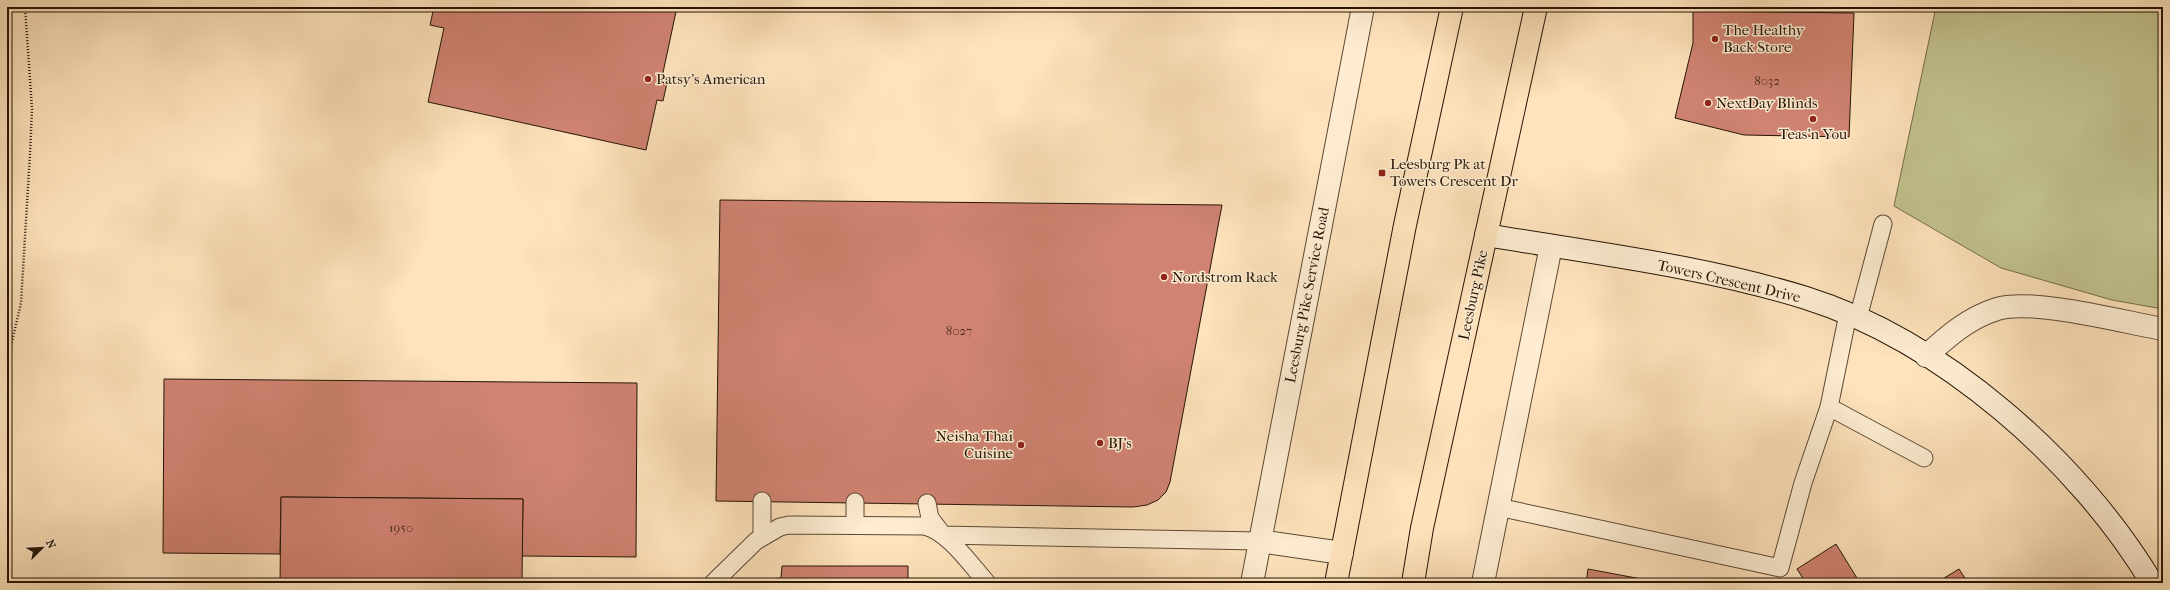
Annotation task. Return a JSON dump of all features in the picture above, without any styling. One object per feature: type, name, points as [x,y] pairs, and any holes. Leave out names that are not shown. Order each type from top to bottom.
[{"type":"highway","points":[[1336,583],[1405,225],[1452,7]]},
{"type":"highway","name":"Leesburg Pike","points":[[1413,583],[1422,528],[1536,7]]},
{"type":"highway","points":[[1528,43],[1548,7]]},
{"type":"street","name":"Leesburg Pike Service Road","points":[[1252,583],[1363,7]]},
{"type":"street","name":"Towers Crescent Drive","points":[[1486,234],[1702,272],[1775,289],[1853,316],[1926,356],[1977,391],[2041,444],[2093,500],[2138,561],[2152,583]]},
{"type":"street","points":[[1483,583],[1551,246]]},
{"type":"street","points":[[1926,356],[1953,331],[1974,319],[1997,309],[2025,306],[2056,309],[2163,329]]},
{"type":"street","points":[[1260,541],[1342,553]]},
{"type":"street","points":[[2152,583],[2163,577]]},
{"type":"lane","points":[[1498,508],[1780,568],[1803,483],[1829,407],[1853,316],[1883,224]]},
{"type":"lane","points":[[1829,407],[1924,458]]},
{"type":"lane","points":[[762,501],[762,536]]},
{"type":"lane","points":[[855,502],[855,525]]},
{"type":"lane","points":[[927,503],[930,518],[943,535],[987,583]]},
{"type":"lane","points":[[713,583],[762,536],[771,531],[789,525],[924,526],[932,528],[943,535],[1260,541]]},
{"type":"path","points":[[7,363],[21,303],[30,154],[32,109],[26,7]]},
{"type":"green space","points":[[1936,7],[2163,7],[2163,309],[2112,300],[2001,268],[1894,206]]},
{"type":"building","points":[[434,7],[677,7],[661,82],[667,83],[663,101],[657,100],[646,150],[428,102],[444,28],[430,25]]},
{"type":"building","points":[[1693,11],[1854,13],[1849,137],[1744,135],[1675,118],[1693,43]]},
{"type":"building","points":[[720,200],[1222,205],[1170,482],[1166,492],[1158,500],[1147,505],[1133,507],[716,501]]},
{"type":"building","points":[[164,379],[637,383],[636,557],[522,556],[523,499],[281,497],[280,554],[163,553]]},
{"type":"building","points":[[281,497],[523,499],[522,583],[280,583]]},
{"type":"building","points":[[1836,544],[1860,583],[1806,583],[1797,569]]},
{"type":"building","points":[[782,566],[908,566],[908,580],[921,580],[921,583],[757,583],[766,579],[781,578]]},
{"type":"building","points":[[1588,569],[1663,583],[1586,583]]},
{"type":"building","points":[[1959,569],[1968,583],[1936,583]]},
{"type":"place","name":"The Healthy Back Store","points":[[1715,39]]},
{"type":"place","name":"Patsy's American","points":[[648,79]]},
{"type":"place","name":"NextDay Blinds","points":[[1708,103]]},
{"type":"place","name":"Teas'n You","points":[[1813,119]]},
{"type":"place","name":"Leesburg Pk at Towers Crescent Dr","points":[[1382,173]]},
{"type":"place","name":"Nordstrom Rack","points":[[1164,277]]},
{"type":"place","name":"BJ's","points":[[1100,443]]},
{"type":"place","name":"Neisha Thai Cuisine","points":[[1021,445]]}]
